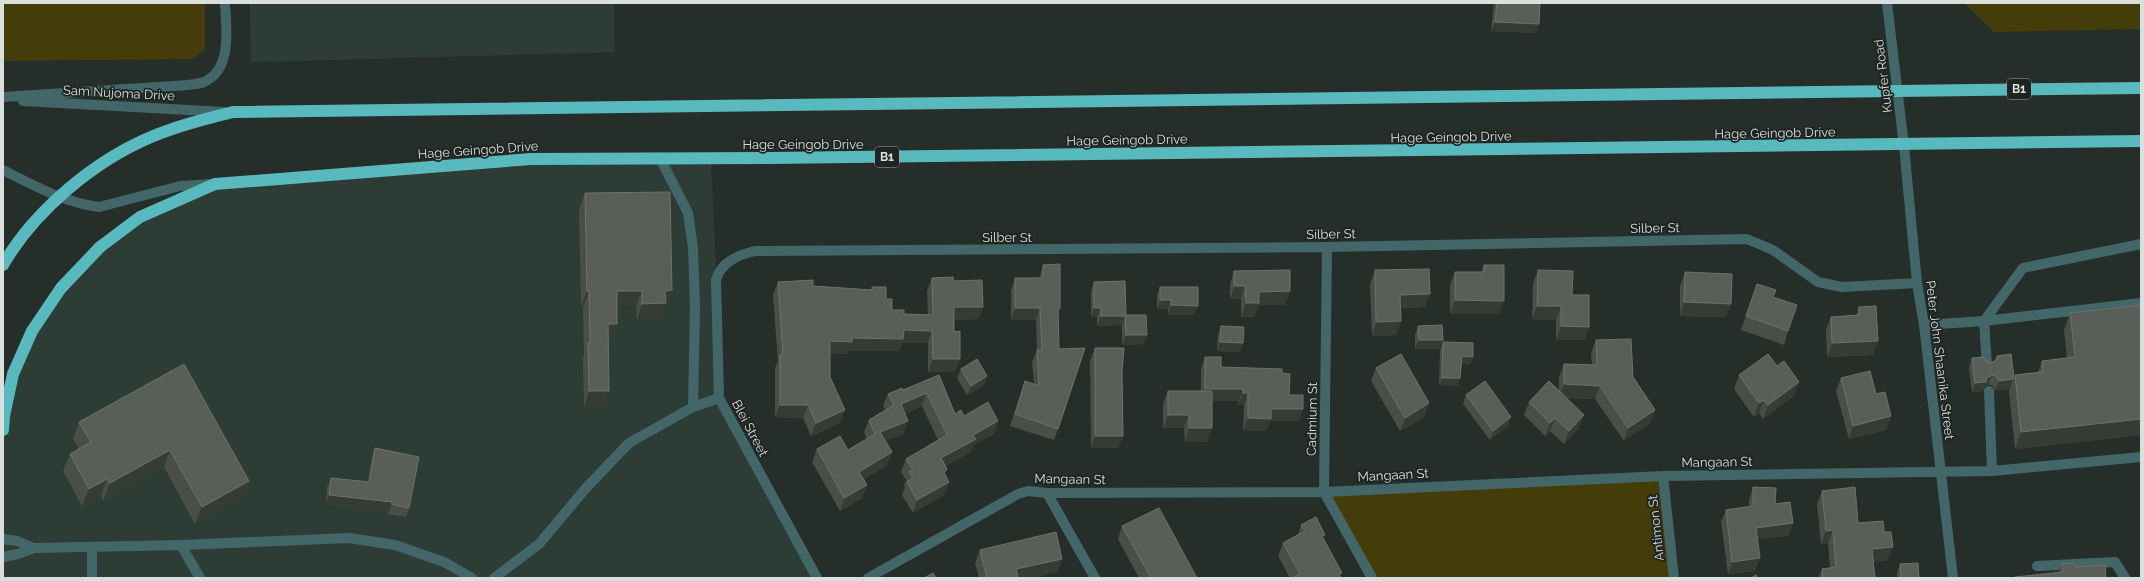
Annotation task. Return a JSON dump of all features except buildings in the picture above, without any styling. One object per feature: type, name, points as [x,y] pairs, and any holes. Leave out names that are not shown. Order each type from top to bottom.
[{"type":"highway","name":"B1","points":[[3,265],[25,232],[59,196],[122,151],[151,137],[192,123],[233,112],[2141,88]]},
{"type":"highway","name":"B1","points":[[1904,146],[2141,141]]},
{"type":"highway","name":"Hage Geingob Drive","points":[[3,430],[4,416],[13,374],[32,331],[61,288],[100,247],[140,217],[215,184],[531,159],[1904,146]]},
{"type":"street","points":[[3,97],[188,85],[205,82],[216,71],[226,54],[226,3]]},
{"type":"street","name":"Kupfer Road","points":[[1887,3],[1904,146]]},
{"type":"street","name":"Sam Nujoma Drive","points":[[3,100],[233,112]]},
{"type":"street","name":"Peter John Shaanika Street","points":[[1904,146],[1917,283],[1924,325],[1953,578]]},
{"type":"street","points":[[660,158],[688,213],[693,248],[695,306],[693,406]]},
{"type":"street","points":[[3,170],[44,191],[86,206],[98,207],[180,186],[215,184]]},
{"type":"street","name":"Silber St","points":[[733,258],[755,251],[1327,247],[1747,239],[1774,250],[1818,282],[1842,287],[1917,283]]},
{"type":"street","points":[[1987,366],[1984,321],[2023,268],[2141,244]]},
{"type":"street","name":"Cadmium St","points":[[1327,247],[1324,492],[1372,578]]},
{"type":"street","name":"Blei Street","points":[[733,258],[724,266],[716,280],[719,398],[816,578]]},
{"type":"street","points":[[1924,325],[1984,321],[2141,303]]},
{"type":"street","points":[[1988,391],[1992,471]]},
{"type":"street","points":[[494,578],[539,544],[586,488],[629,443],[693,406],[719,398]]},
{"type":"street","name":"Mangaan St","points":[[868,578],[1018,494],[1028,491],[1047,493],[1324,492],[1663,476],[1992,471],[2141,458]]},
{"type":"street","name":"Antimon St","points":[[1663,476],[1674,578]]},
{"type":"street","points":[[1047,493],[1095,578]]},
{"type":"street","points":[[3,557],[18,554],[34,548],[181,545],[349,538],[395,545],[444,562],[472,578]]},
{"type":"street","points":[[3,539],[17,541],[34,548]]},
{"type":"street","points":[[181,545],[200,578]]},
{"type":"street","points":[[92,547],[92,578]]},
{"type":"street","points":[[2038,566],[2115,562],[2125,578]]},
{"type":"shaded area","points":[[3,3],[205,3],[205,49],[193,59],[3,61]]},
{"type":"shaded area","points":[[250,3],[614,3],[615,52],[251,62]]},
{"type":"shaded area","points":[[1964,3],[2141,3],[2141,29],[1994,32]]},
{"type":"shaded area","points":[[711,158],[722,408],[816,578],[3,578],[3,430],[13,374],[61,288],[140,217],[215,184],[531,159]]},
{"type":"shaded area","points":[[1663,476],[1674,578],[1372,578],[1324,492]]}]
